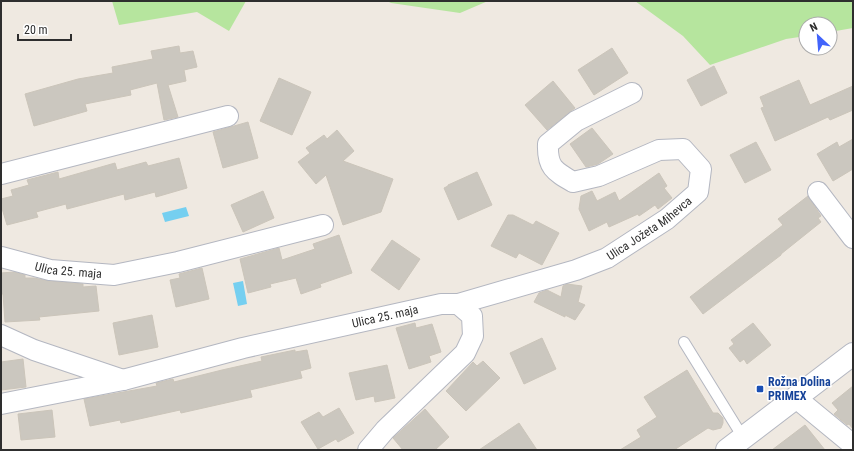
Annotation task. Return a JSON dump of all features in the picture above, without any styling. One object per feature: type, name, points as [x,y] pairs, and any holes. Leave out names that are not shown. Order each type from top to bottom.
[{"type":"main road","points":[[736,444],[853,354]]},
{"type":"street","name":"Ulica Jožeta Mihevca","points":[[458,304],[576,270],[607,258],[667,219],[698,192],[701,169],[683,149],[659,150],[599,176],[573,182],[554,171],[548,156],[548,144],[576,121],[632,93]]},
{"type":"street","points":[[1,174],[228,116]]},
{"type":"street","points":[[818,192],[853,238]]},
{"type":"street","name":"Ulica 25. maja","points":[[1,257],[50,270],[114,275],[178,262],[323,225]]},
{"type":"street","name":"Ulica 25. maja","points":[[1,404],[123,380],[243,348],[441,304],[458,304]]},
{"type":"street","points":[[368,450],[385,430],[465,353],[473,336],[472,316],[458,304]]},
{"type":"street","points":[[1,335],[34,350],[123,380]]},
{"type":"street","points":[[796,398],[853,445]]},
{"type":"lane","points":[[684,342],[736,444]]},
{"type":"green space","points":[[112,1],[246,1],[229,31],[197,12],[119,25]]},
{"type":"green space","points":[[387,1],[488,1],[460,13],[391,3]]},
{"type":"green space","points":[[635,1],[853,1],[853,28],[838,31],[838,16],[798,16],[798,37],[786,39],[710,65],[683,36]]},
{"type":"water","points":[[186,207],[189,216],[165,222],[162,213]]},
{"type":"water","points":[[243,281],[247,304],[238,306],[233,283]]},
{"type":"building","points":[[179,46],[180,53],[193,51],[197,67],[184,70],[186,81],[168,85],[178,117],[164,120],[157,83],[130,90],[131,95],[85,104],[87,111],[34,126],[25,94],[78,79],[113,73],[112,67],[153,59],[151,51]]},
{"type":"building","points":[[612,48],[628,73],[594,95],[578,70]]},
{"type":"building","points":[[714,66],[727,93],[701,106],[687,80]]},
{"type":"building","points":[[279,78],[311,92],[292,135],[260,121]]},
{"type":"building","points":[[799,80],[810,105],[853,86],[853,110],[830,120],[828,117],[775,141],[761,108],[764,107],[760,97]]},
{"type":"building","points":[[553,81],[575,108],[547,130],[525,105]]},
{"type":"building","points":[[248,122],[258,158],[223,168],[213,132]]},
{"type":"building","points":[[592,128],[613,154],[598,164],[586,167],[570,144]]},
{"type":"building","points":[[337,130],[354,151],[343,161],[393,179],[381,212],[343,225],[326,175],[316,184],[298,162],[310,153],[306,148],[324,135],[327,139]]},
{"type":"building","points":[[853,139],[853,169],[833,181],[817,154],[837,142],[839,147]]},
{"type":"building","points":[[756,142],[771,170],[745,183],[730,155]]},
{"type":"building","points":[[179,158],[187,188],[156,197],[155,192],[125,200],[124,194],[67,209],[66,204],[36,212],[38,217],[7,225],[1,205],[1,199],[13,196],[11,190],[29,185],[27,180],[58,172],[59,179],[115,163],[117,170],[146,162],[148,166]]},
{"type":"building","points":[[477,172],[492,205],[458,220],[444,188]]},
{"type":"building","points":[[659,173],[667,186],[664,188],[672,198],[658,209],[655,205],[639,216],[638,214],[609,227],[607,222],[589,231],[579,209],[581,196],[592,191],[597,201],[615,192],[619,201]]},
{"type":"building","points":[[263,191],[274,218],[243,232],[231,205]]},
{"type":"building","points":[[808,196],[821,216],[818,218],[821,222],[781,255],[703,314],[690,297],[783,225],[778,219]]},
{"type":"building","points":[[508,215],[513,215],[533,225],[536,221],[559,233],[542,265],[519,253],[516,258],[491,246]]},
{"type":"building","points":[[339,235],[352,273],[320,284],[321,287],[301,294],[296,278],[270,284],[271,287],[248,293],[240,259],[279,248],[282,260],[315,249],[313,244]]},
{"type":"building","points":[[392,240],[420,259],[399,290],[371,270]]},
{"type":"building","points":[[202,268],[209,299],[176,307],[170,280],[180,278],[179,274]]},
{"type":"building","points":[[14,272],[25,275],[25,278],[83,284],[83,287],[96,286],[99,311],[39,317],[40,320],[5,322],[3,294],[1,294],[1,273]]},
{"type":"building","points":[[567,284],[582,286],[578,302],[585,305],[575,320],[565,315],[565,317],[534,302],[539,293],[547,290],[561,297],[563,286]]},
{"type":"building","points":[[152,315],[158,347],[119,355],[113,323]]},
{"type":"building","points":[[415,323],[416,328],[432,324],[441,352],[429,356],[431,362],[409,369],[396,328]]},
{"type":"building","points":[[753,323],[771,345],[747,364],[744,359],[740,362],[729,348],[734,344],[731,340]]},
{"type":"building","points":[[542,338],[556,369],[524,384],[510,353]]},
{"type":"building","points":[[295,350],[295,352],[307,350],[311,368],[300,371],[302,378],[250,390],[252,397],[181,413],[180,410],[121,423],[120,420],[90,426],[84,399],[157,386],[156,383],[173,379],[174,382],[262,361],[261,357]]},
{"type":"building","points":[[23,359],[26,387],[1,390],[1,362]]},
{"type":"building","points":[[483,361],[500,378],[466,411],[446,391],[473,362],[477,366]]},
{"type":"building","points":[[387,365],[395,398],[375,402],[374,396],[356,400],[349,373]]},
{"type":"building","points":[[687,370],[713,413],[718,413],[723,418],[721,428],[713,430],[708,428],[674,450],[620,450],[641,437],[637,430],[657,417],[644,397]]},
{"type":"building","points":[[853,386],[853,429],[849,424],[847,425],[834,414],[838,410],[832,403]]},
{"type":"building","points":[[339,408],[354,433],[338,442],[336,439],[318,449],[301,422],[319,412],[323,417]]},
{"type":"building","points":[[425,409],[449,437],[435,450],[403,450],[393,438]]},
{"type":"building","points":[[52,410],[55,437],[21,440],[18,414]]},
{"type":"building","points":[[519,423],[537,450],[479,450]]},
{"type":"building","points":[[805,425],[825,450],[772,450]]},
{"type":"place","name":"Rožna Dolina PRIMEX","points":[[760,389]]}]
